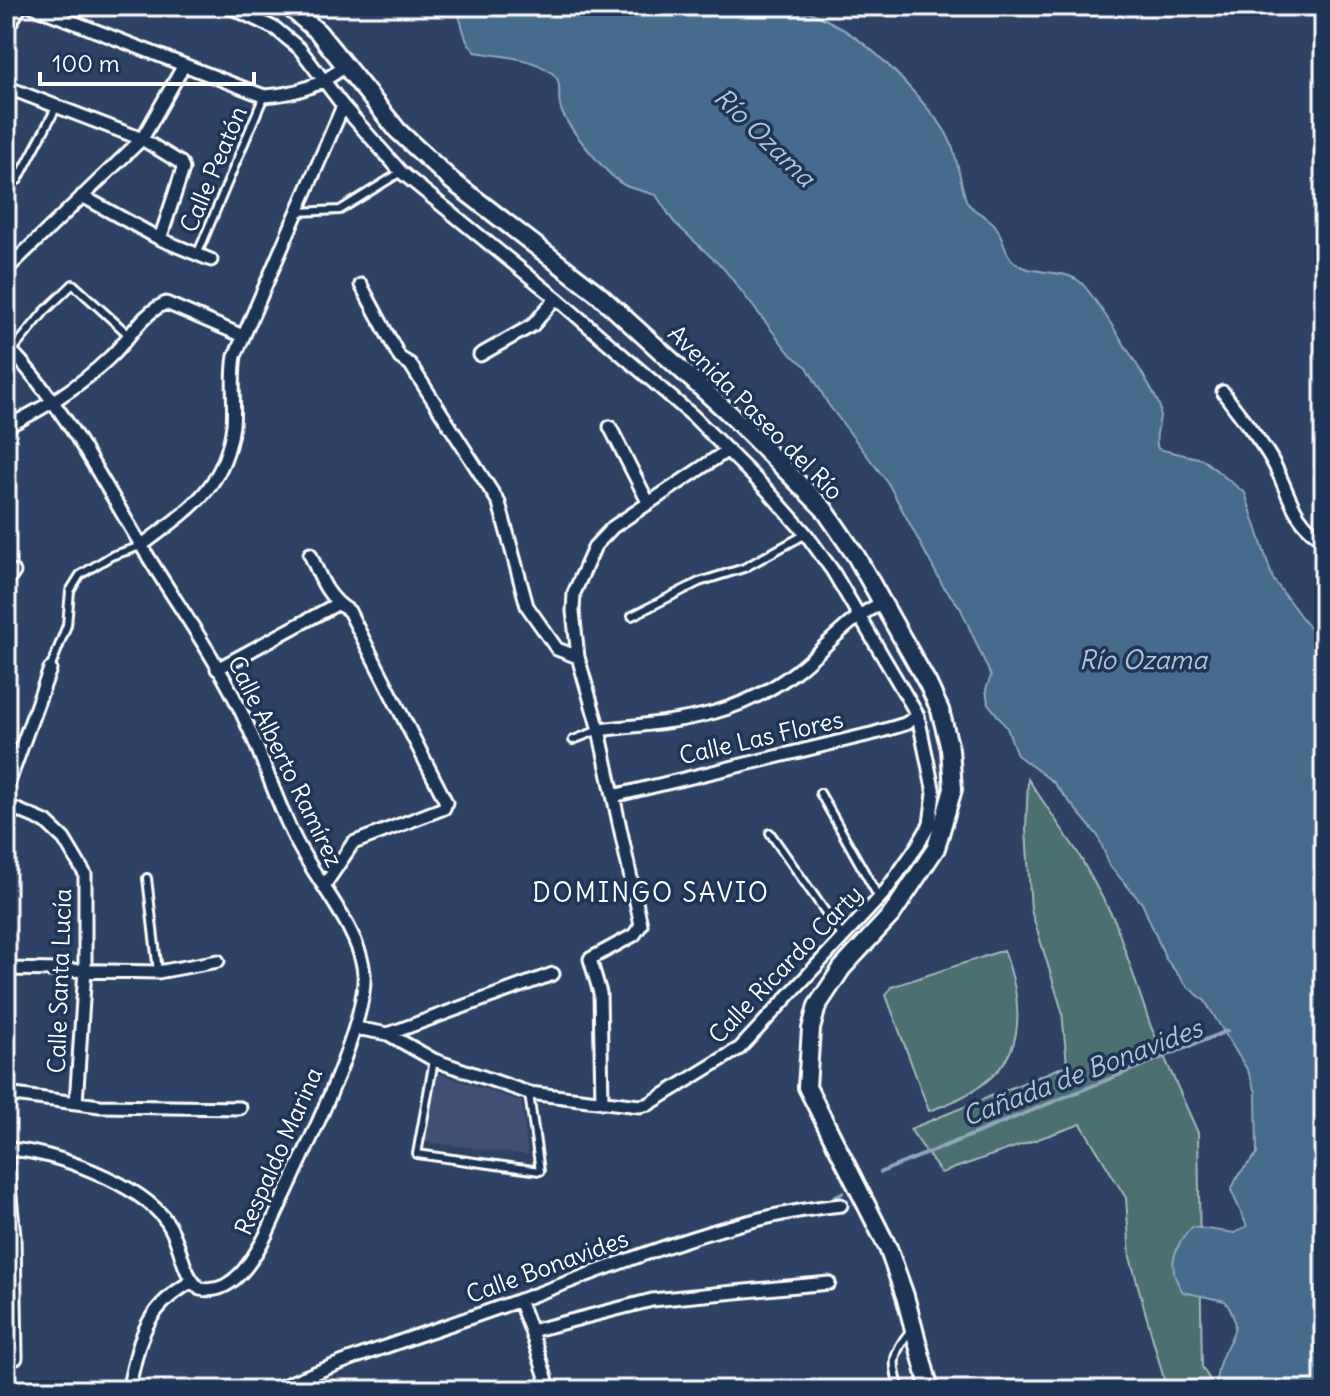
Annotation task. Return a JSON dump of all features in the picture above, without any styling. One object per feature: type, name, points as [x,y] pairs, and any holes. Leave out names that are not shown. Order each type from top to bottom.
[{"type":"street","points":[[32,6],[264,96],[288,95],[325,82],[345,66]]},
{"type":"street","name":"Avenida Paseo del Río","points":[[228,6],[276,29],[300,49],[343,106],[401,172],[556,298],[728,450],[806,534],[860,614],[918,716]]},
{"type":"street","name":"Avenida Paseo del Río","points":[[288,6],[318,32],[398,131],[430,161],[597,293],[824,509],[856,556],[940,710],[950,749],[953,789],[936,848],[892,914],[842,968],[817,1006],[811,1029],[807,1087],[888,1248],[930,1390]]},
{"type":"street","points":[[6,270],[142,139],[184,65]]},
{"type":"street","points":[[6,87],[142,139],[181,163],[183,169],[160,239]]},
{"type":"street","points":[[141,546],[197,502],[213,485],[226,462],[233,423],[232,374],[243,336],[262,300],[343,106]]},
{"type":"street","points":[[82,196],[160,239],[211,260]]},
{"type":"street","points":[[361,285],[400,358],[410,364],[499,503],[527,606],[557,649],[578,657]]},
{"type":"street","points":[[480,355],[533,325],[556,298]]},
{"type":"street","points":[[6,427],[56,402],[131,337],[152,309],[166,303],[243,336]]},
{"type":"street","name":"Calle Alberto Ramírez","points":[[9,348],[56,402],[245,720],[295,838],[347,924],[364,973],[356,1028]]},
{"type":"street","points":[[1223,392],[1273,461],[1293,511],[1308,530],[1324,539]]},
{"type":"street","points":[[610,427],[648,502]]},
{"type":"street","points":[[602,1102],[600,993],[590,959],[634,935],[641,925],[599,730],[578,657],[573,611],[579,578],[595,546],[613,527],[728,450]]},
{"type":"street","points":[[310,554],[337,604],[349,611],[446,802],[444,808],[353,843],[324,886]]},
{"type":"street","points":[[6,583],[14,572]]},
{"type":"street","points":[[217,669],[337,604]]},
{"type":"street","points":[[599,730],[709,716],[749,700],[795,673],[860,614],[880,604]]},
{"type":"street","points":[[6,790],[50,669]]},
{"type":"street","name":"Calle Las Flores","points":[[613,796],[875,733],[905,724],[918,716]]},
{"type":"street","name":"Calle Ricardo Carty","points":[[356,1028],[388,1034],[434,1060],[529,1093],[649,1104],[731,1056],[879,898],[930,824],[934,793],[918,716]]},
{"type":"street","name":"Calle Santa Lucía","points":[[6,805],[46,822],[64,839],[85,874],[85,970],[76,1103]]},
{"type":"street","points":[[6,969],[158,972],[218,961]]},
{"type":"street","points":[[388,1034],[553,974]]},
{"type":"street","name":"Respaldo Marina","points":[[191,1282],[200,1289],[220,1288],[233,1281],[254,1257],[356,1028]]},
{"type":"street","points":[[6,1094],[76,1103],[240,1108]]},
{"type":"street","points":[[6,1149],[66,1161],[154,1207],[176,1238],[191,1282],[156,1308],[142,1333],[128,1390]]},
{"type":"street","points":[[6,1156],[16,1358]]},
{"type":"street","name":"Calle Bonavides","points":[[273,1390],[358,1355],[682,1242],[793,1210],[841,1205]]},
{"type":"street","points":[[531,1331],[652,1300],[829,1283]]},
{"type":"street","points":[[519,1300],[550,1390]]},
{"type":"lane","points":[[6,34],[24,6]]},
{"type":"lane","name":"Calle Peatón","points":[[196,256],[264,96]]},
{"type":"lane","points":[[18,180],[56,108]]},
{"type":"lane","points":[[297,212],[340,210],[401,172]]},
{"type":"lane","points":[[9,348],[73,284],[131,337]]},
{"type":"lane","points":[[632,616],[699,582],[744,568],[806,534]]},
{"type":"lane","points":[[50,669],[67,625],[70,591],[80,575],[111,556],[141,546]]},
{"type":"lane","points":[[573,740],[599,730]]},
{"type":"lane","points":[[820,793],[879,898]]},
{"type":"lane","points":[[770,833],[843,937]]},
{"type":"lane","points":[[147,878],[158,972]]},
{"type":"lane","points":[[434,1060],[417,1154],[540,1171],[529,1093]]},
{"type":"lane","points":[[901,1390],[892,1362],[895,1350],[913,1327]]},
{"type":"shaded area","points":[[432,1071],[522,1102],[528,1155],[425,1142]]},
{"type":"green space","points":[[1028,779],[1078,853],[1115,921],[1151,1027],[1198,1133],[1202,1367],[1216,1390],[1167,1390],[1130,1257],[1126,1198],[1081,1124],[941,1173],[910,1129],[1067,1065],[1062,1011],[1031,910],[1026,829]]},
{"type":"green space","points":[[1004,950],[1017,1006],[1017,1030],[1011,1051],[999,1069],[982,1085],[959,1099],[929,1111],[886,995],[891,987]]},
{"type":"water","name":"Río Ozama","points":[[775,4],[795,7],[838,26],[892,69],[945,130],[966,200],[996,227],[1012,260],[1026,268],[1071,277],[1086,288],[1123,342],[1156,399],[1160,408],[1156,439],[1158,449],[1202,459],[1245,493],[1273,579],[1324,648],[1324,1390],[1215,1390],[1219,1365],[1235,1327],[1234,1320],[1225,1301],[1183,1292],[1175,1275],[1174,1258],[1180,1242],[1192,1227],[1235,1233],[1247,1226],[1231,1190],[1239,1174],[1257,1154],[1256,1092],[1248,1071],[1205,1001],[1187,986],[1166,959],[1142,903],[1110,866],[1098,836],[1053,782],[1017,755],[1007,728],[988,703],[986,689],[991,676],[960,607],[943,586],[888,483],[828,404],[807,367],[791,355],[724,269],[674,222],[656,195],[619,182],[591,153],[562,112],[556,77],[525,60],[475,52],[466,39],[456,6]]},
{"type":"waterway","name":"Cañada de Bonavides","points":[[881,1172],[1227,1031]]},
{"type":"waterway","name":"Cañada de Bonavides","points":[[834,1197],[842,1193]]},
{"type":"district","name":"DOMINGO SAVIO","points":[[651,892]]}]
